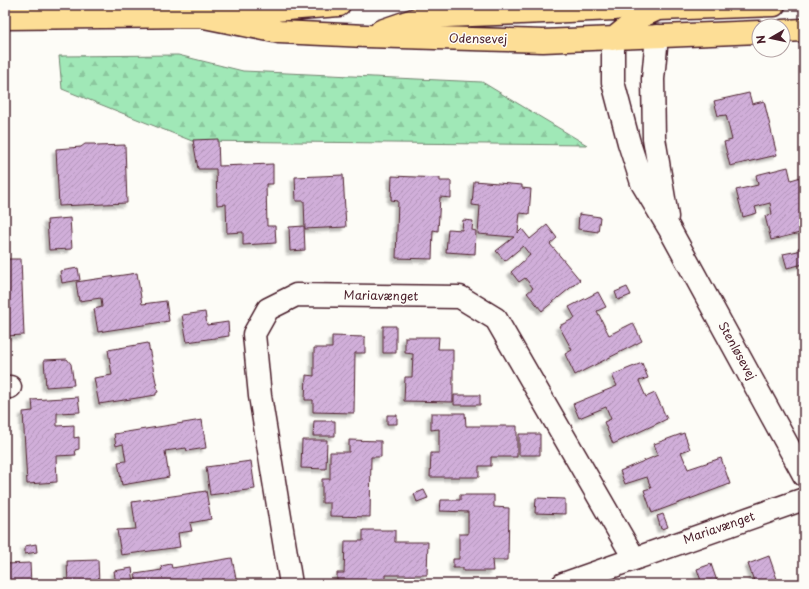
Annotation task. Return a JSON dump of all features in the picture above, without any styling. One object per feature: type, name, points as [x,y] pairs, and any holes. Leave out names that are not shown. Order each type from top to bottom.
[{"type":"main road","name":"Odensevej","points":[[5,18],[32,12],[199,16],[339,5]]},
{"type":"main road","points":[[613,39],[640,17],[658,7],[774,5]]},
{"type":"main road","points":[[366,36],[422,17],[618,6],[613,39]]},
{"type":"main road","points":[[657,36],[658,7]]},
{"type":"main road","name":"Odensevej","points":[[199,16],[279,32],[366,36],[543,41],[751,32]]},
{"type":"main road","points":[[791,31],[804,30]]},
{"type":"street","name":"Stenløsevej","points":[[657,36],[653,79],[654,138],[669,228]]},
{"type":"street","name":"Stenløsevej","points":[[613,39],[613,82],[628,143],[642,183],[669,228],[804,475]]},
{"type":"street","name":"Mariavænget","points":[[291,584],[260,396],[254,334],[268,309],[296,295],[460,297],[496,319],[634,558]]},
{"type":"street","name":"Mariavænget","points":[[563,584],[804,499]]},
{"type":"green space","points":[[178,55],[243,71],[482,82],[587,145],[192,141],[62,89],[59,56]]},
{"type":"building","points":[[749,93],[752,104],[764,101],[777,155],[730,166],[724,142],[732,140],[726,115],[718,116],[714,101]]},
{"type":"building","points":[[218,139],[219,166],[273,164],[273,184],[266,184],[267,226],[275,226],[276,243],[243,245],[243,232],[227,233],[226,204],[217,205],[216,169],[198,169],[193,140]]},
{"type":"building","points":[[85,144],[95,144],[97,146],[125,145],[127,203],[59,206],[56,149],[81,147]]},
{"type":"building","points":[[788,167],[791,180],[804,176],[804,232],[771,240],[765,216],[772,214],[770,203],[755,207],[757,213],[743,217],[736,190],[758,185],[756,175]]},
{"type":"building","points":[[343,175],[346,227],[305,229],[304,201],[296,201],[295,177]]},
{"type":"building","points":[[392,176],[440,178],[440,181],[451,181],[451,198],[440,197],[438,231],[433,230],[432,259],[396,258],[398,201],[391,200]]},
{"type":"building","points":[[474,181],[522,185],[522,188],[531,189],[529,214],[520,213],[518,233],[522,229],[530,239],[547,225],[557,238],[550,244],[580,280],[542,311],[527,293],[533,288],[525,278],[519,282],[511,272],[530,255],[523,246],[505,261],[496,251],[514,237],[478,234],[480,206],[472,205]]},
{"type":"building","points":[[579,214],[600,217],[598,232],[578,229]]},
{"type":"building","points":[[70,218],[72,249],[49,250],[47,220]]},
{"type":"building","points":[[463,220],[473,221],[472,230],[476,231],[475,254],[446,252],[448,229],[462,230]]},
{"type":"building","points":[[304,226],[305,250],[290,251],[289,227]]},
{"type":"building","points":[[804,247],[804,264],[787,268],[783,254],[798,251],[798,248]]},
{"type":"building","points":[[5,259],[21,259],[24,335],[5,336]]},
{"type":"building","points":[[78,268],[80,280],[62,283],[60,271]]},
{"type":"building","points":[[137,273],[142,304],[166,301],[169,321],[98,332],[94,309],[102,307],[101,298],[79,301],[76,282]]},
{"type":"building","points":[[627,287],[631,295],[618,300],[615,292]]},
{"type":"building","points":[[598,292],[606,307],[597,311],[609,335],[633,323],[642,341],[575,375],[565,354],[572,350],[559,326],[575,318],[569,307]]},
{"type":"building","points":[[205,312],[207,325],[228,322],[229,336],[187,342],[182,315]]},
{"type":"building","points":[[383,326],[396,326],[396,353],[383,353]]},
{"type":"building","points":[[332,336],[365,337],[365,353],[355,353],[354,413],[313,412],[313,400],[305,400],[306,375],[314,376],[314,348],[332,348]]},
{"type":"building","points":[[405,337],[439,337],[438,349],[453,349],[453,402],[404,401],[405,377],[412,377],[413,354],[405,353]]},
{"type":"building","points":[[148,343],[158,392],[156,395],[99,404],[94,378],[112,375],[108,350]]},
{"type":"building","points":[[67,359],[71,364],[74,385],[46,387],[44,360]]},
{"type":"building","points":[[642,363],[648,378],[639,381],[646,397],[655,393],[667,419],[613,444],[604,422],[611,419],[606,407],[579,418],[573,404],[617,386],[612,375]]},
{"type":"building","points":[[454,395],[480,395],[480,405],[454,405]]},
{"type":"building","points":[[78,397],[80,412],[57,413],[57,426],[74,425],[74,438],[79,437],[79,449],[75,450],[76,455],[56,456],[57,482],[27,484],[23,412],[33,411],[32,400]]},
{"type":"building","points":[[431,413],[465,413],[466,426],[517,426],[517,457],[491,457],[491,466],[479,466],[479,477],[430,477],[431,453],[439,453],[439,429],[431,430]]},
{"type":"building","points":[[387,415],[397,415],[397,424],[387,424]]},
{"type":"building","points":[[202,420],[206,448],[187,451],[186,448],[165,451],[169,477],[122,485],[118,462],[126,461],[123,444],[116,446],[114,434]]},
{"type":"building","points":[[314,421],[335,421],[335,436],[313,436]]},
{"type":"building","points":[[684,433],[690,449],[681,452],[688,469],[721,458],[730,484],[652,513],[644,490],[651,488],[647,477],[625,484],[620,471],[658,455],[654,444]]},
{"type":"building","points":[[519,434],[540,434],[540,455],[519,455]]},
{"type":"building","points":[[302,440],[327,440],[326,469],[301,468]]},
{"type":"building","points":[[349,440],[381,441],[381,457],[371,457],[370,517],[330,516],[330,503],[322,503],[322,479],[330,479],[330,452],[349,452]]},
{"type":"building","points":[[5,441],[8,482],[5,482]]},
{"type":"building","points":[[251,461],[255,489],[210,495],[206,467]]},
{"type":"building","points":[[424,490],[428,498],[417,502],[414,494]]},
{"type":"building","points":[[206,491],[211,519],[190,523],[192,531],[178,533],[180,547],[121,555],[117,530],[136,529],[132,502]]},
{"type":"building","points":[[460,495],[494,495],[494,507],[509,508],[508,560],[492,560],[493,571],[463,571],[463,568],[453,568],[453,559],[459,559],[459,534],[468,534],[468,512],[440,511],[441,500],[460,500]]},
{"type":"building","points":[[536,498],[565,499],[565,514],[535,513]]},
{"type":"building","points":[[663,514],[668,527],[661,529],[657,516]]},
{"type":"building","points":[[363,530],[395,530],[395,542],[428,542],[427,575],[385,575],[385,584],[337,584],[337,573],[344,573],[345,541],[363,541]]},
{"type":"building","points":[[36,544],[37,552],[25,554],[25,546]]},
{"type":"building","points":[[769,556],[777,579],[763,584],[755,584],[748,564]]},
{"type":"building","points":[[232,558],[237,584],[137,584],[135,574],[162,570],[161,566],[171,564],[172,568]]},
{"type":"building","points":[[98,560],[99,584],[68,584],[67,561]]},
{"type":"building","points":[[30,563],[31,584],[5,584],[5,564]]},
{"type":"building","points":[[711,564],[718,584],[702,584],[697,569]]},
{"type":"building","points":[[132,568],[134,583],[116,584],[114,571]]}]
